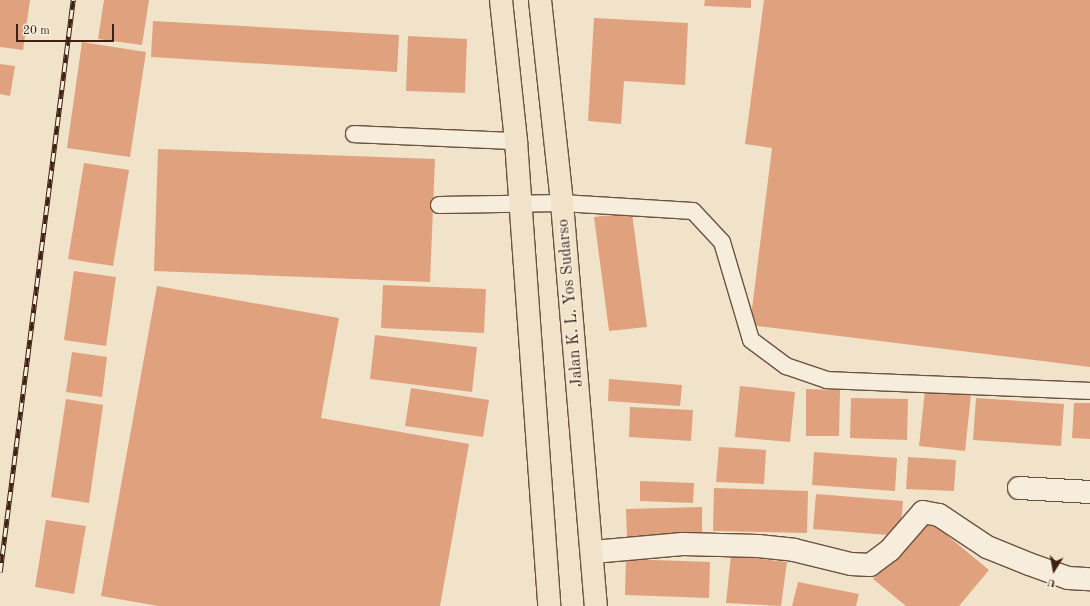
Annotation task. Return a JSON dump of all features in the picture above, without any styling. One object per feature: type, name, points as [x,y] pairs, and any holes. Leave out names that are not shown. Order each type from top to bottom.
[{"type":"highway","points":[[501,0],[516,141],[549,606]]},
{"type":"highway","name":"Jalan K. L. Yos Sudarso","points":[[540,0],[562,203],[593,552],[596,606]]},
{"type":"street","points":[[1019,488],[1090,492]]},
{"type":"street","points":[[593,552],[683,544],[758,546],[794,550],[851,564],[870,565],[890,550],[923,512],[939,516],[987,547],[1029,564],[1068,578],[1090,579]]},
{"type":"lane","points":[[354,134],[516,141]]},
{"type":"lane","points":[[438,205],[562,203],[693,211],[722,242],[751,340],[786,366],[827,380],[1090,391]]},
{"type":"building","points":[[0,0],[30,0],[23,50],[0,47]]},
{"type":"building","points":[[104,0],[149,0],[142,45],[98,39]]},
{"type":"building","points":[[705,0],[751,0],[751,8],[704,6]]},
{"type":"building","points":[[764,0],[1090,0],[1090,367],[750,325],[772,148],[745,144]]},
{"type":"building","points":[[594,18],[688,23],[685,85],[624,81],[621,124],[588,121]]},
{"type":"building","points":[[153,21],[399,35],[397,72],[151,57]]},
{"type":"building","points":[[408,36],[467,39],[465,93],[406,91]]},
{"type":"building","points":[[82,42],[146,52],[130,157],[67,148]]},
{"type":"building","points":[[0,64],[15,66],[10,96],[0,94]]},
{"type":"building","points":[[158,149],[435,159],[430,282],[154,271]]},
{"type":"building","points":[[84,163],[129,170],[113,266],[68,259]]},
{"type":"building","points":[[632,213],[647,327],[609,331],[594,217]]},
{"type":"building","points":[[74,271],[116,277],[106,346],[64,340]]},
{"type":"building","points":[[383,285],[486,289],[484,333],[381,328]]},
{"type":"building","points":[[157,286],[339,318],[321,418],[469,444],[440,606],[158,606],[101,596]]},
{"type":"building","points":[[375,335],[477,347],[472,392],[370,379]]},
{"type":"building","points":[[72,352],[107,357],[102,397],[66,392]]},
{"type":"building","points":[[609,379],[682,385],[680,406],[608,401]]},
{"type":"building","points":[[740,386],[795,392],[790,442],[735,437]]},
{"type":"building","points":[[411,388],[489,400],[483,437],[405,426]]},
{"type":"building","points":[[806,389],[840,390],[839,436],[806,436]]},
{"type":"building","points":[[925,390],[971,395],[965,451],[919,446]]},
{"type":"building","points":[[851,398],[908,399],[907,440],[850,438]]},
{"type":"building","points":[[976,398],[1064,404],[1061,446],[973,440]]},
{"type":"building","points":[[66,399],[103,405],[89,503],[51,497]]},
{"type":"building","points":[[1074,403],[1090,403],[1090,439],[1072,438]]},
{"type":"building","points":[[630,407],[693,410],[691,441],[629,437]]},
{"type":"building","points":[[719,447],[766,450],[764,484],[716,482]]},
{"type":"building","points":[[814,452],[897,458],[895,491],[812,485]]},
{"type":"building","points":[[908,457],[956,460],[954,491],[906,489]]},
{"type":"building","points":[[640,481],[694,483],[693,503],[640,501]]},
{"type":"building","points":[[714,488],[808,491],[807,533],[713,531]]},
{"type":"building","points":[[816,494],[903,501],[900,536],[813,529]]},
{"type":"building","points":[[702,507],[702,536],[627,538],[626,509]]},
{"type":"building","points":[[925,517],[989,570],[959,606],[906,606],[873,579]]},
{"type":"building","points":[[46,520],[86,526],[74,594],[35,587]]},
{"type":"building","points":[[731,555],[787,562],[781,606],[726,603]]},
{"type":"building","points":[[626,559],[710,562],[709,598],[625,595]]},
{"type":"building","points":[[798,582],[859,594],[856,606],[792,606]]},
{"type":"railway","points":[[0,572],[73,0]]}]
